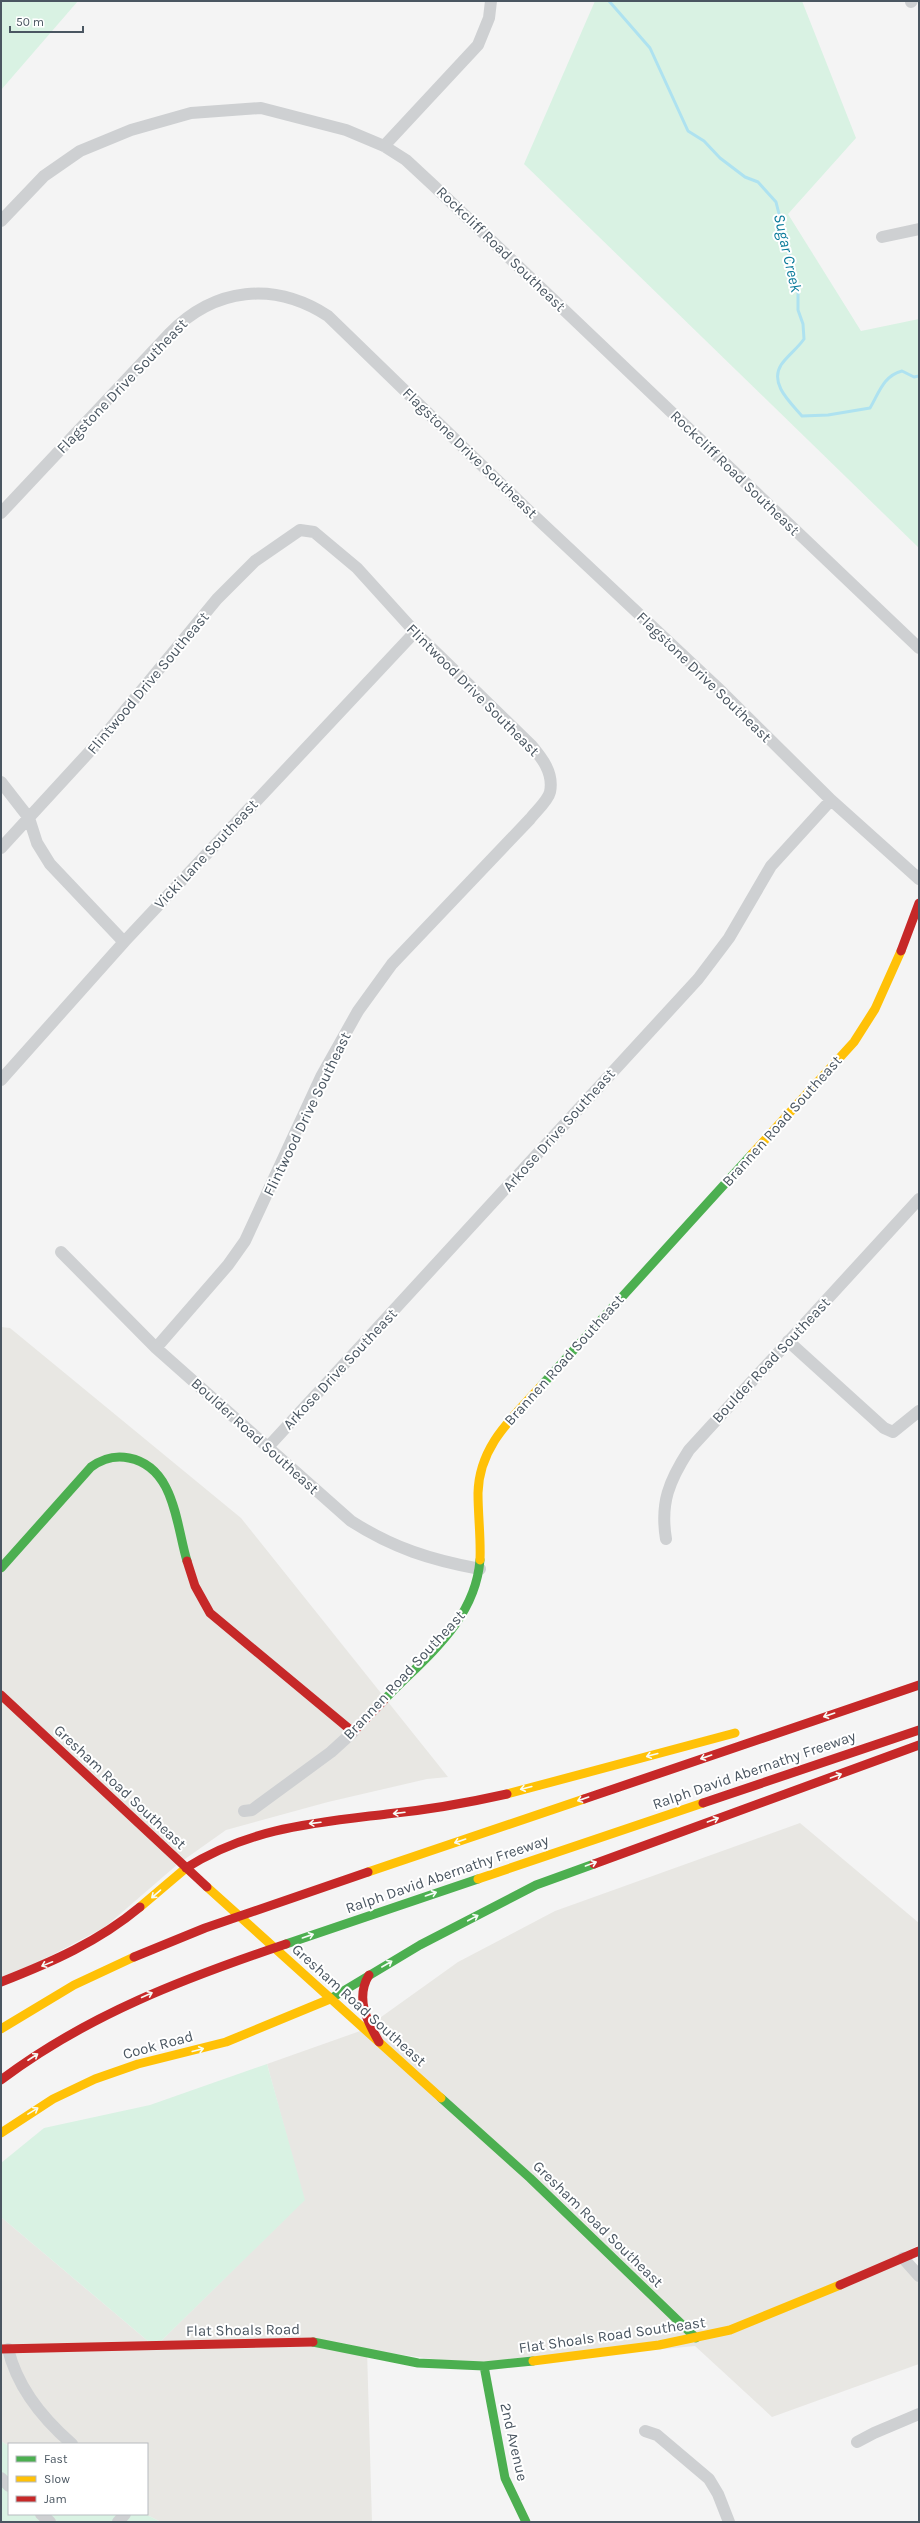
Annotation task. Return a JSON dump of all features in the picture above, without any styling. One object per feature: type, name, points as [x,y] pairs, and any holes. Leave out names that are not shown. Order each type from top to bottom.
[{"type":"main road","name":"Brannen Road Southeast","points":[[353,1732],[463,1613],[475,1591],[480,1569],[480,1475],[484,1457],[492,1443],[503,1428],[854,1042],[872,1017],[888,986],[919,903]]},
{"type":"main road","points":[[1,1568],[83,1475],[100,1462],[118,1457],[132,1458],[146,1464],[161,1478],[170,1498],[190,1574],[201,1599],[210,1613],[353,1732]]},
{"type":"main road","points":[[797,1716],[919,1683]]},
{"type":"main road","name":"Ralph David Abernathy Freeway","points":[[1,2030],[54,1996],[128,1958],[205,1928],[919,1683]]},
{"type":"main road","name":"Gresham Road Southeast","points":[[1,1695],[304,1976],[530,2178],[696,2338]]},
{"type":"main road","points":[[1,1982],[61,1958],[102,1936],[138,1910],[186,1868],[220,1847],[256,1834],[303,1824],[445,1807],[487,1798],[744,1730]]},
{"type":"main road","name":"Ralph David Abernathy Freeway","points":[[1,2080],[20,2065],[88,2024],[139,1998],[205,1971],[919,1730]]},
{"type":"main road","name":"Cook Road","points":[[1,2133],[55,2098],[87,2082],[110,2073],[225,2042],[268,2028],[330,1999],[369,1975],[536,1885],[919,1745]]},
{"type":"main road","points":[[369,1975],[362,1985],[361,1997],[371,2028],[379,2042]]},
{"type":"main road","name":"Flat Shoals Road Southeast","points":[[484,2366],[560,2359],[659,2345],[696,2338],[772,2315],[919,2251]]},
{"type":"main road","points":[[665,2308],[669,2324]]},
{"type":"main road","points":[[659,2345],[666,2336]]},
{"type":"main road","name":"Flat Shoals Road","points":[[4,2349],[311,2342],[418,2363],[484,2366]]},
{"type":"main road","name":"2nd Avenue","points":[[484,2366],[505,2478],[526,2522]]},
{"type":"street","points":[[384,146],[478,45],[489,18],[491,1]]},
{"type":"street","name":"Rockcliff Road Southeast","points":[[1,221],[44,176],[80,151],[130,130],[191,113],[261,108],[346,130],[384,146],[406,160],[434,186],[919,648]]},
{"type":"street","points":[[882,237],[919,229]]},
{"type":"street","name":"Flagstone Drive Southeast","points":[[1,513],[169,334],[191,314],[216,301],[244,294],[273,294],[302,301],[328,316],[831,800],[919,879]]},
{"type":"street","name":"Flintwood Drive Southeast","points":[[1,848],[103,737],[218,599],[255,560],[300,530],[314,532],[357,568],[415,632],[531,745],[544,760],[550,774],[550,793],[525,825],[383,975],[358,1011],[324,1072],[245,1241],[228,1265],[156,1348]]},
{"type":"street","name":"Vicki Lane Southeast","points":[[1,1080],[124,942],[415,632]]},
{"type":"street","points":[[1,782],[29,818],[37,843],[50,864],[124,942]]},
{"type":"street","name":"Arkose Drive Southeast","points":[[268,1447],[698,979],[729,938],[771,866],[831,800]]},
{"type":"street","name":"Boulder Road Southeast","points":[[666,1539],[662,1516],[669,1488],[678,1467],[689,1450],[919,1199]]},
{"type":"street","name":"Boulder Road Southeast","points":[[61,1252],[156,1348],[332,1504],[367,1531],[422,1557],[480,1569]]},
{"type":"street","points":[[788,1341],[894,1437],[919,1411]]},
{"type":"street","name":"Brannen Road Southeast","points":[[244,1810],[252,1810],[331,1752],[353,1732]]},
{"type":"street","points":[[903,2258],[919,2276]]},
{"type":"street","points":[[4,2349],[12,2368],[43,2417],[71,2443]]},
{"type":"street","points":[[857,2442],[874,2432],[919,2414]]},
{"type":"street","points":[[645,2431],[657,2435],[709,2479],[718,2494],[729,2522]]},
{"type":"street","points":[[42,2515],[50,2522]]},
{"type":"shaded area","points":[[1,1327],[10,1328],[241,1518],[448,1777],[427,1779],[328,1802],[226,1830],[178,1864],[105,1927],[39,1962],[1,1977]]},
{"type":"shaded area","points":[[800,1823],[919,1923],[919,2245],[895,2257],[919,2281],[919,2364],[772,2417],[695,2346],[484,2366],[367,2350],[372,2522],[161,2522],[147,2515],[148,2443],[8,2443],[8,2445],[1,2441],[1,2217],[155,2347],[304,2200],[267,2064],[363,2030],[458,1962],[555,1911]]},
{"type":"green space","points":[[1,1],[78,1],[1,90]]},
{"type":"green space","points":[[595,1],[802,1],[856,138],[788,214],[861,331],[919,319],[919,548],[524,164]]},
{"type":"green space","points":[[267,2064],[305,2200],[155,2347],[1,2217],[1,2163],[44,2128],[150,2105]]},
{"type":"green space","points":[[1,2441],[8,2445],[8,2515],[147,2515],[161,2522],[1,2522]]},
{"type":"waterway","name":"Sugar Creek","points":[[609,1],[650,48],[688,131],[704,141],[720,158],[745,177],[758,182],[776,202],[798,289],[798,310],[803,324],[804,339],[783,362],[778,372],[779,386],[787,399],[802,416],[828,415],[870,408],[882,386],[896,373],[902,371],[914,377],[919,376]]},
{"type":"traffic: fast","points":[[541,1386],[752,1154]]},
{"type":"traffic: fast","points":[[1,1568],[91,1467],[104,1460],[114,1457],[129,1458],[144,1464],[156,1473],[165,1485],[176,1515],[187,1561]]},
{"type":"traffic: fast","points":[[384,1700],[431,1654],[458,1620],[469,1602],[476,1582],[480,1560]]},
{"type":"traffic: fast","points":[[330,1999],[420,1945],[536,1885],[594,1864]]},
{"type":"traffic: fast","points":[[286,1944],[478,1879]]},
{"type":"traffic: fast","points":[[441,2098],[530,2178],[696,2338]]},
{"type":"traffic: fast","points":[[313,2342],[418,2363],[484,2366],[533,2361]]},
{"type":"traffic: fast","points":[[484,2366],[505,2478],[526,2522]]},
{"type":"traffic: slow","points":[[752,1154],[854,1042],[875,1009],[901,951]]},
{"type":"traffic: slow","points":[[480,1560],[478,1493],[484,1461],[499,1434],[541,1386]]},
{"type":"traffic: slow","points":[[507,1794],[735,1733]]},
{"type":"traffic: slow","points":[[368,1872],[584,1799]]},
{"type":"traffic: slow","points":[[478,1879],[703,1803]]},
{"type":"traffic: slow","points":[[140,1907],[186,1868]]},
{"type":"traffic: slow","points":[[207,1887],[441,2098]]},
{"type":"traffic: slow","points":[[1,2029],[74,1985],[134,1957]]},
{"type":"traffic: slow","points":[[1,2133],[53,2099],[95,2079],[138,2064],[226,2042],[330,1999]]},
{"type":"traffic: slow","points":[[533,2361],[659,2345],[730,2330],[840,2285]]},
{"type":"traffic: jam","points":[[901,951],[919,903]]},
{"type":"traffic: jam","points":[[187,1561],[195,1586],[210,1613],[353,1732],[384,1700]]},
{"type":"traffic: jam","points":[[584,1799],[919,1685]]},
{"type":"traffic: jam","points":[[1,1695],[207,1887]]},
{"type":"traffic: jam","points":[[703,1803],[919,1730]]},
{"type":"traffic: jam","points":[[594,1864],[919,1745]]},
{"type":"traffic: jam","points":[[186,1868],[234,1844],[283,1829],[308,1824],[432,1808],[507,1794]]},
{"type":"traffic: jam","points":[[134,1957],[205,1928],[368,1872]]},
{"type":"traffic: jam","points":[[1,1982],[56,1959],[91,1941],[108,1931],[140,1907]]},
{"type":"traffic: jam","points":[[1,2080],[34,2057],[102,2017],[138,2000],[211,1970],[286,1944]]},
{"type":"traffic: jam","points":[[369,1975],[363,1992],[364,2009],[370,2026],[379,2042]]},
{"type":"traffic: jam","points":[[840,2285],[919,2251]]},
{"type":"traffic: jam","points":[[1,2349],[313,2342]]}]
